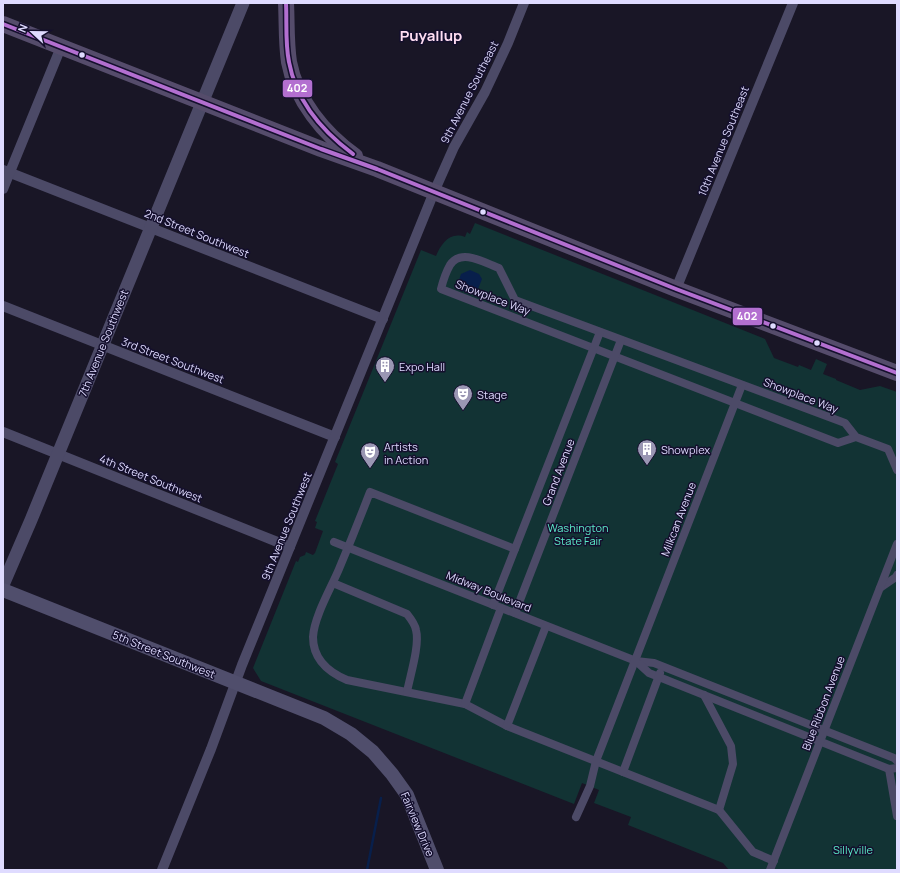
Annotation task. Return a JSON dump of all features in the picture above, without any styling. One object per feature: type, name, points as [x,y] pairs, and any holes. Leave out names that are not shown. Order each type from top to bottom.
[{"type":"main road","points":[[286,3],[290,63],[303,98],[316,118],[332,137],[366,164],[377,169]]},
{"type":"main road","points":[[3,24],[321,149],[377,169],[676,289],[897,374]]},
{"type":"main road","name":"5th Street Southwest","points":[[3,590],[324,718]]},
{"type":"main road","name":"Fairview Drive","points":[[324,718],[351,734],[373,752],[392,774],[407,795],[436,870]]},
{"type":"street","name":"7th Avenue Southwest","points":[[3,585],[243,3]]},
{"type":"street","name":"9th Avenue Southeast","points":[[434,192],[454,147],[485,92],[508,43],[524,3]]},
{"type":"street","name":"10th Avenue Southeast","points":[[676,289],[793,3]]},
{"type":"street","points":[[3,189],[6,171],[61,46]]},
{"type":"street","name":"2nd Street Southwest","points":[[6,171],[382,319]]},
{"type":"street","name":"9th Avenue Southwest","points":[[162,870],[290,547],[434,192]]},
{"type":"street","name":"Showplace Way","points":[[856,437],[838,443],[441,289],[450,265],[459,258],[470,257],[499,268],[515,300],[844,423],[856,437],[888,449],[897,470]]},
{"type":"street","name":"3rd Street Southwest","points":[[3,306],[335,437]]},
{"type":"street","name":"Grand Avenue","points":[[493,604],[600,332]]},
{"type":"street","name":"Grand Avenue","points":[[515,613],[621,340]]},
{"type":"street","name":"Milkcan Avenue","points":[[576,817],[590,786],[596,761],[742,385]]},
{"type":"street","name":"4th Street Southwest","points":[[3,432],[290,547]]},
{"type":"street","points":[[514,549],[370,492],[348,548],[315,624],[313,638],[316,652],[323,665],[334,674],[347,680],[465,704],[506,726],[719,810],[753,852],[774,860]]},
{"type":"street","name":"Midway Boulevard","points":[[334,542],[636,661],[654,663],[663,666],[894,758],[897,761]]},
{"type":"street","name":"Blue Ribbon Avenue","points":[[770,870],[897,544]]},
{"type":"street","points":[[880,588],[897,575]]},
{"type":"street","points":[[333,583],[407,614],[413,622],[417,631],[418,641],[406,692]]},
{"type":"street","points":[[465,704],[501,608]]},
{"type":"street","points":[[506,726],[546,626]]},
{"type":"street","name":"Midway Boulevard","points":[[636,661],[649,673],[820,742],[893,769]]},
{"type":"street","points":[[623,772],[663,666]]},
{"type":"street","points":[[704,695],[731,746],[732,752],[733,764],[719,810]]},
{"type":"street","points":[[893,769],[897,816]]},
{"type":"green space","name":"Washington State Fair","points":[[475,223],[765,339],[774,358],[811,370],[816,359],[827,364],[823,374],[860,390],[880,386],[897,392],[897,870],[729,870],[723,863],[628,825],[631,817],[594,803],[599,790],[582,783],[574,804],[261,681],[253,668],[296,561],[298,562],[300,557],[305,555],[306,552],[313,555],[315,553],[323,531],[315,528],[317,522],[315,521],[338,464],[335,462],[421,250],[436,256],[443,243],[451,237],[465,237],[467,232],[470,234]]},
{"type":"water","points":[[470,270],[479,274],[482,279],[478,289],[476,288],[475,291],[470,293],[463,291],[459,280],[461,274]]},
{"type":"waterway","points":[[367,870],[381,798]]},
{"type":"transit line","name":"402","points":[[286,3],[288,55],[292,76],[304,102],[312,114],[331,135],[353,154]]},
{"type":"transit line","name":"402","points":[[3,24],[321,149],[377,169],[676,289],[897,373]]},
{"type":"place","name":"Expo Hall","points":[[385,383]]},
{"type":"place","name":"Stage","points":[[463,411]]},
{"type":"place","name":"Showplex","points":[[647,466]]},
{"type":"place","name":"Artists in Action","points":[[370,469]]},
{"type":"district","name":"Puyallup","points":[[431,35]]},
{"type":"park label","name":"Sillyville","points":[[853,849]]}]
